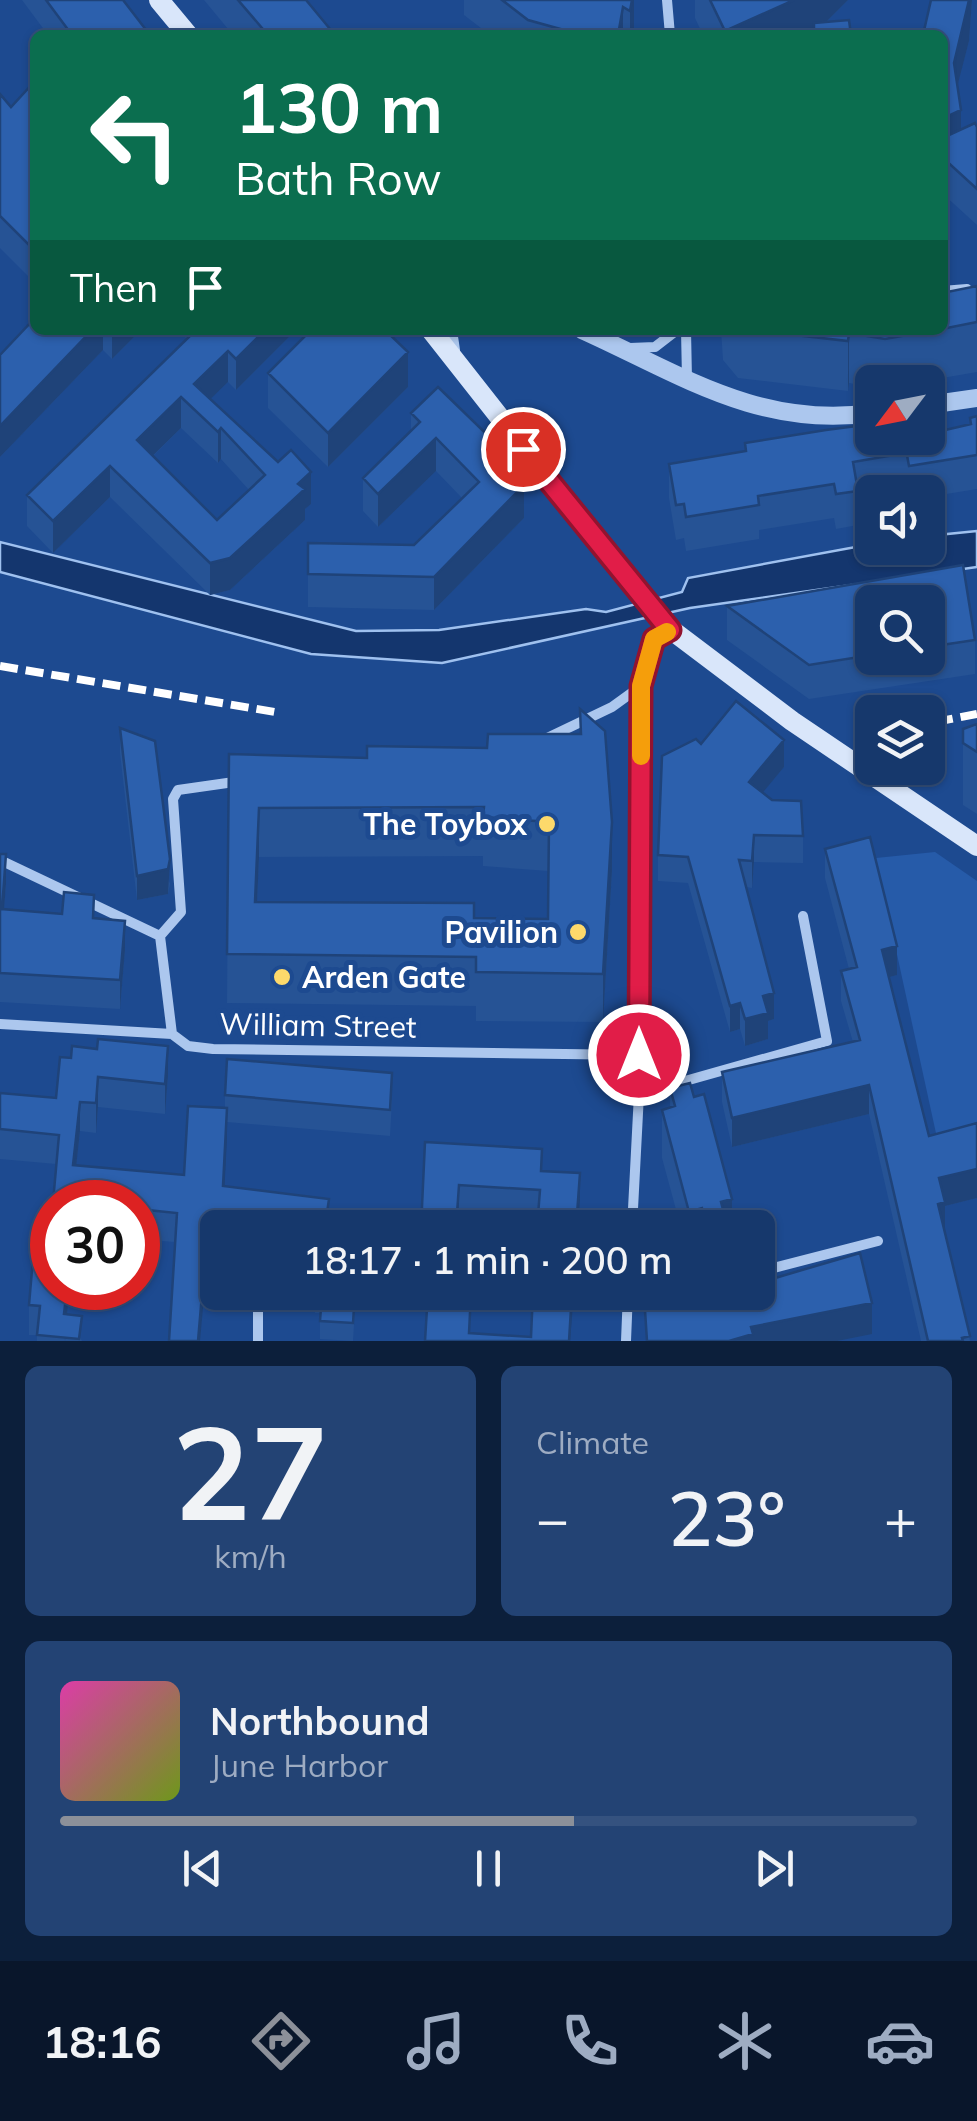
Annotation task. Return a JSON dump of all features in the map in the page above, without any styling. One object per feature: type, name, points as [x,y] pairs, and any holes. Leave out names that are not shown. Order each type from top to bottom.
[{"type":"main road","points":[[159,0],[184,30]]},
{"type":"main road","points":[[435,335],[666,626],[792,720],[977,846]]},
{"type":"street","points":[[668,0],[670,30]]},
{"type":"street","points":[[948,291],[967,289]]},
{"type":"street","points":[[453,335],[462,370]]},
{"type":"street","points":[[593,335],[687,382],[780,414],[855,413]]},
{"type":"street","points":[[610,343],[640,350],[655,347],[671,335]]},
{"type":"street","points":[[686,335],[687,382]]},
{"type":"street","points":[[945,403],[977,398]]},
{"type":"street","points":[[633,1210],[639,1094],[641,686],[654,639],[666,626]]},
{"type":"street","points":[[528,748],[612,707],[641,686]]},
{"type":"street","points":[[172,1034],[160,936],[181,912],[173,799],[178,790],[248,780]]},
{"type":"street","points":[[0,860],[160,936]]},
{"type":"street","points":[[639,1094],[827,1040],[803,916]]},
{"type":"street","name":"William Street","points":[[0,1024],[172,1034],[188,1046],[213,1049],[639,1055]]},
{"type":"street","points":[[775,1268],[878,1241]]},
{"type":"street","points":[[258,1310],[258,1341]]},
{"type":"street","points":[[626,1341],[627,1310]]},
{"type":"shaded area","points":[[977,531],[977,567],[690,608],[442,663],[311,654],[0,572],[0,542],[356,631],[439,630],[586,609],[606,612],[682,592],[688,578],[855,547],[855,565],[945,565],[945,534]]},
{"type":"shaded area","points":[[935,852],[977,881],[977,1139],[939,1147],[876,858]]},
{"type":"building","points":[[46,0],[123,0],[146,30],[68,30]]},
{"type":"building","points":[[238,0],[306,0],[331,30],[264,30]]},
{"type":"building","points":[[502,0],[632,0],[630,11],[623,7],[619,30],[564,30],[528,20]]},
{"type":"building","points":[[710,0],[794,0],[727,30]]},
{"type":"building","points":[[931,0],[969,0],[954,63],[961,110],[948,116],[948,30],[924,30]]},
{"type":"building","points":[[849,20],[850,30],[814,30],[814,23]]},
{"type":"building","points":[[30,86],[30,246],[0,216],[0,94],[11,107]]},
{"type":"building","points":[[975,123],[977,189],[948,162],[948,136]]},
{"type":"building","points":[[977,286],[977,322],[948,328],[948,292]]},
{"type":"building","points":[[30,323],[30,335],[87,335],[0,426],[0,355]]},
{"type":"building","points":[[191,335],[260,335],[236,359],[228,351],[194,384],[278,462],[291,450],[311,472],[298,484],[305,489],[230,558],[210,563],[110,466],[53,521],[27,495]],"holes":[[[181,397],[218,432],[221,428],[265,475],[217,520],[137,440]]]},
{"type":"building","points":[[306,335],[390,335],[408,352],[328,433],[268,373]]},
{"type":"building","points":[[796,335],[849,335],[848,341]]},
{"type":"building","points":[[861,335],[907,335],[885,339]]},
{"type":"building","points":[[438,387],[506,453],[500,459],[524,485],[434,577],[308,574],[308,543],[414,545],[479,482],[436,438],[378,494],[363,478],[420,422],[411,413]]},
{"type":"building","points":[[977,416],[977,455],[909,466],[907,455],[945,455],[945,430],[971,424],[970,418]]},
{"type":"building","points":[[855,426],[855,455],[894,455],[853,462],[855,491],[836,494],[834,484],[758,496],[759,505],[686,517],[684,504],[676,505],[669,464],[746,451],[745,443]]},
{"type":"building","points":[[963,565],[975,640],[945,644],[945,585],[855,585],[855,658],[809,665],[727,606]]},
{"type":"building","points":[[736,701],[784,740],[749,782],[772,800],[801,801],[803,836],[754,835],[752,861],[739,860],[774,993],[763,996],[768,1013],[745,1019],[740,1003],[730,1006],[688,857],[658,855],[662,756],[696,739],[701,744]]},
{"type":"building","points":[[580,709],[605,731],[612,822],[603,974],[476,972],[476,957],[227,954],[229,754],[367,758],[367,746],[487,748],[488,734],[581,734]],"holes":[[[484,807],[483,817],[549,822],[548,919],[474,918],[474,903],[255,902],[259,808]]]},
{"type":"building","points":[[977,724],[977,752],[963,743],[963,729]]},
{"type":"building","points":[[120,728],[155,741],[170,859],[168,869],[137,876]]},
{"type":"building","points":[[870,837],[897,946],[882,950],[929,1136],[977,1123],[977,1169],[939,1178],[945,1202],[938,1204],[970,1336],[962,1338],[963,1341],[928,1341],[869,1085],[732,1118],[722,1072],[860,1040],[841,971],[857,967],[825,849]]},
{"type":"building","points":[[0,854],[6,854],[2,909],[62,914],[64,892],[94,895],[93,918],[125,921],[120,980],[0,973]]},
{"type":"building","points":[[98,1039],[168,1046],[165,1084],[98,1077],[96,1103],[80,1102],[73,1165],[184,1175],[188,1106],[227,1108],[223,1186],[329,1199],[327,1210],[200,1210],[198,1341],[169,1341],[177,1213],[160,1211],[160,1180],[55,1180],[59,1135],[0,1129],[0,1093],[56,1098],[60,1057],[71,1058],[72,1046],[97,1049]]},
{"type":"building","points":[[227,1059],[392,1073],[390,1110],[225,1095]]},
{"type":"building","points":[[690,1083],[694,1097],[704,1094],[732,1199],[721,1202],[723,1210],[688,1210],[662,1110],[675,1106],[670,1088]]},
{"type":"building","points":[[425,1142],[542,1149],[541,1171],[580,1173],[577,1210],[538,1210],[540,1190],[459,1185],[457,1210],[422,1210]]},
{"type":"building","points":[[860,1253],[872,1303],[751,1327],[753,1334],[729,1341],[647,1341],[645,1310],[775,1310],[775,1278]]},
{"type":"building","points":[[40,1310],[64,1310],[64,1314],[82,1316],[79,1339],[37,1335]]},
{"type":"building","points":[[321,1310],[354,1310],[353,1323],[320,1321]]},
{"type":"building","points":[[427,1310],[470,1310],[469,1333],[531,1337],[532,1310],[571,1310],[569,1341],[425,1341]]},
{"type":"railway","points":[[0,666],[281,713]]},
{"type":"railway","points":[[945,720],[977,714]]},
{"type":"slow traffic","points":[[641,756],[641,686],[654,639],[667,632]]},
{"type":"place","name":"The Toybox","points":[[547,824]]},
{"type":"place","name":"Pavilion","points":[[578,932]]},
{"type":"place","name":"Arden Gate","points":[[282,977]]},
{"type":"route","points":[[523,449],[670,630],[654,639],[641,686],[639,1055]]}]
